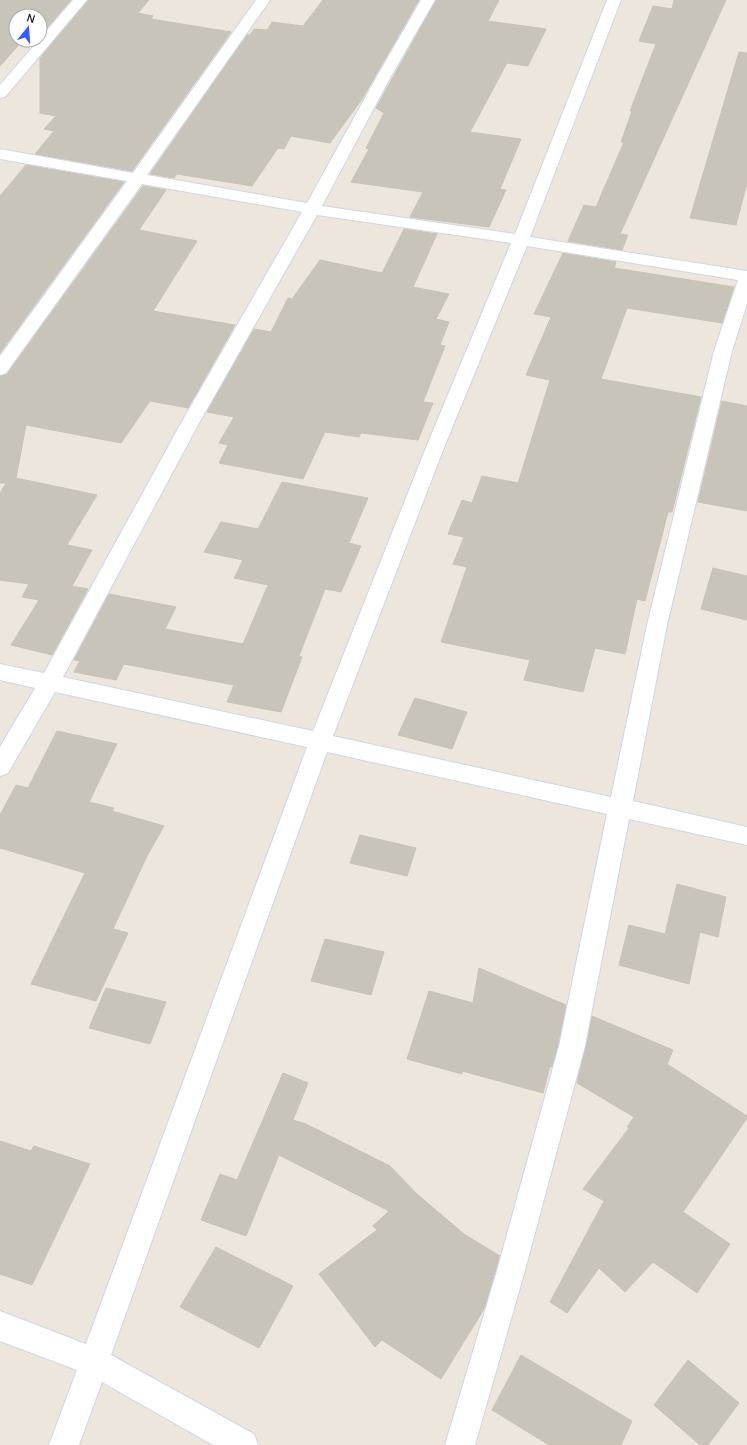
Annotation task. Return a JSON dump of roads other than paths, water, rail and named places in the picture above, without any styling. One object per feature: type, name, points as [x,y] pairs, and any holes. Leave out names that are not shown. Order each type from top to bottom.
[{"type":"street","points":[[0,94],[80,0]]},
{"type":"street","points":[[0,369],[138,179],[263,0]]},
{"type":"street","points":[[0,767],[49,683],[189,425],[312,209],[383,78],[428,0]]},
{"type":"street","points":[[64,1445],[320,741],[436,445],[521,240],[614,0]]},
{"type":"street","points":[[0,154],[312,209],[521,240],[747,277],[723,351],[657,625],[572,1046],[510,1274],[460,1445]]},
{"type":"street","points":[[0,672],[320,741],[747,836]]},
{"type":"street","points":[[0,1326],[95,1362],[243,1445]]}]
